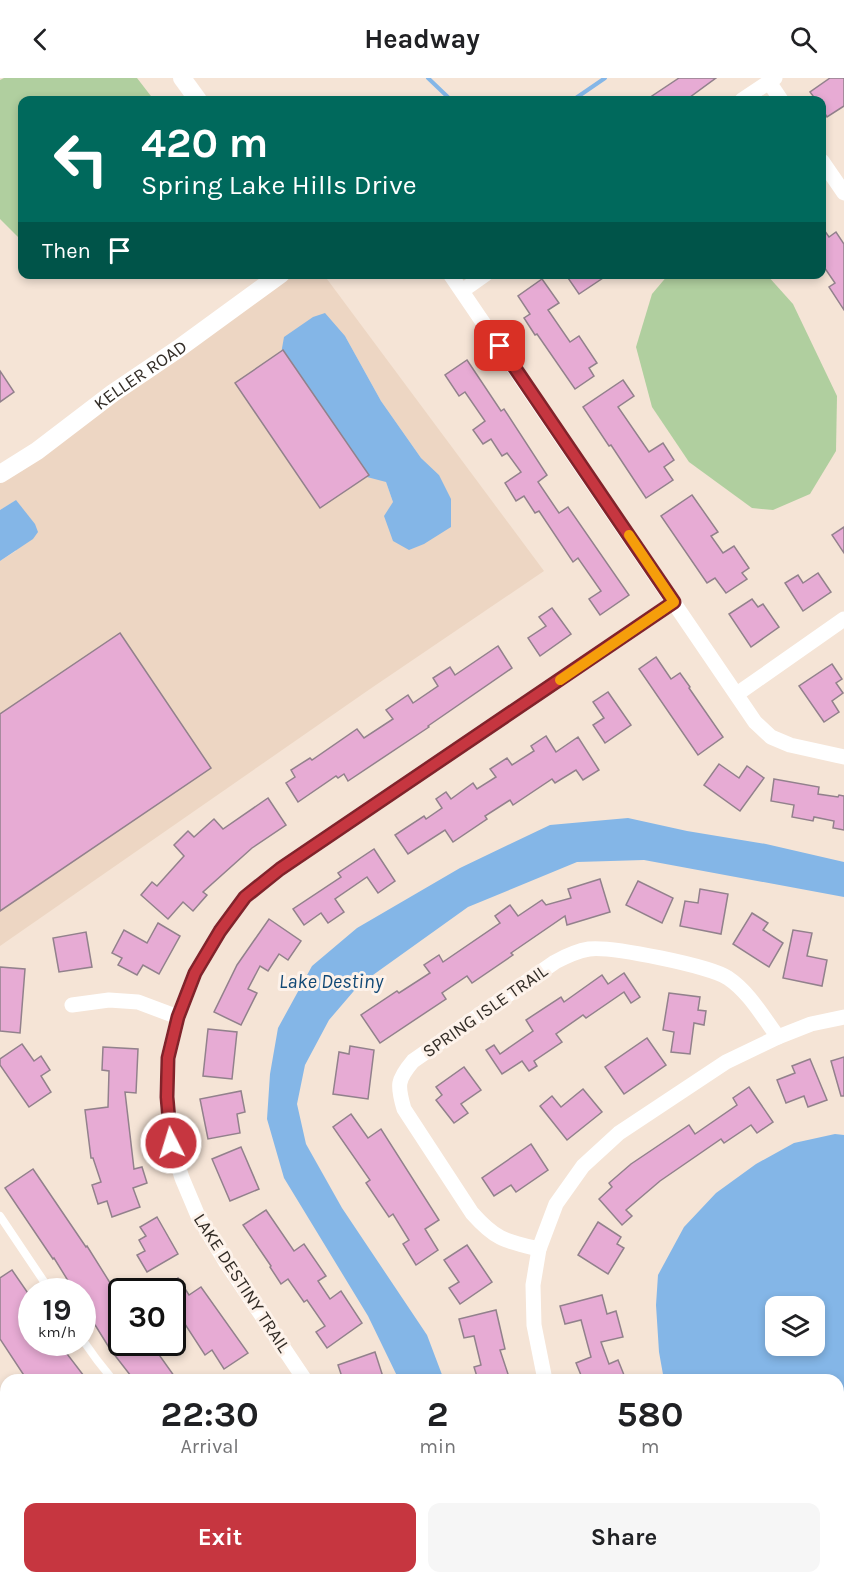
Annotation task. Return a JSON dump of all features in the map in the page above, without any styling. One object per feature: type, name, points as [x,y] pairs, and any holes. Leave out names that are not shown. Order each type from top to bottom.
[{"type":"street","points":[[182,78],[195,96]]},
{"type":"street","points":[[748,96],[772,80],[779,96]]},
{"type":"street","points":[[826,167],[844,193]]},
{"type":"street","name":"KELLER ROAD","points":[[0,474],[37,451],[113,393],[178,349],[273,279]]},
{"type":"street","points":[[454,279],[755,722],[771,737],[790,745],[844,757]]},
{"type":"street","points":[[462,291],[479,279]]},
{"type":"street","name":"LAKE DESTINY TRAIL","points":[[301,1374],[225,1261],[198,1216],[182,1178],[171,1143],[167,1097],[168,1058],[178,1017],[195,973],[220,931],[245,897],[290,863],[674,602]]},
{"type":"street","points":[[736,694],[844,619]]},
{"type":"street","name":"SPRING ISLE TRAIL","points":[[539,1249],[503,1240],[486,1228],[472,1213],[404,1109],[399,1091],[402,1074],[413,1061],[555,962],[569,954],[590,949],[615,950],[707,969],[727,977],[747,995],[778,1037]]},
{"type":"street","points":[[72,1005],[109,1000],[138,1002],[178,1017]]},
{"type":"street","points":[[544,1374],[534,1325],[534,1285],[539,1249],[556,1204],[583,1166],[619,1133],[726,1062],[811,1024],[844,1017]]},
{"type":"lane","points":[[0,1216],[42,1278]]},
{"type":"lane","points":[[94,1356],[108,1374]]},
{"type":"shaded area","points":[[285,279],[327,279],[544,571],[0,946],[0,561],[16,551],[16,500],[0,510],[0,481]],"holes":[[[345,336],[381,401],[421,458],[439,475],[393,502]]]},
{"type":"green space","points":[[4,78],[137,78],[151,96],[18,96],[18,237],[0,219],[0,80]]},
{"type":"green space","points":[[665,279],[771,279],[793,304],[837,396],[836,451],[810,494],[773,510],[752,508],[689,462],[652,407],[636,347],[652,294]]},
{"type":"water","points":[[325,313],[345,336],[381,401],[421,458],[439,475],[451,499],[451,527],[424,544],[409,550],[393,541],[384,516],[393,502],[386,482],[367,477],[281,354],[284,337],[313,317]]},
{"type":"water","points":[[16,500],[35,524],[38,532],[33,539],[0,561],[0,510]]},
{"type":"water","name":"Lake Destiny","points":[[628,818],[687,831],[766,844],[844,862],[844,897],[644,860],[577,862],[468,907],[359,985],[329,1020],[305,1065],[297,1104],[306,1144],[342,1208],[427,1335],[442,1374],[396,1374],[368,1316],[284,1178],[267,1119],[270,1074],[278,1028],[312,966],[357,928],[460,868],[550,825]]},
{"type":"water","points":[[835,1134],[844,1135],[844,1374],[663,1374],[656,1305],[658,1275],[684,1227],[716,1193],[756,1164],[794,1143]]},
{"type":"building","points":[[679,78],[716,78],[691,96],[652,96]]},
{"type":"building","points":[[830,78],[844,78],[844,106],[827,117],[826,96],[813,96],[810,92]]},
{"type":"building","points":[[836,232],[844,244],[844,310],[829,287],[835,283],[826,270],[826,233],[829,237]]},
{"type":"building","points":[[542,279],[559,303],[548,310],[570,342],[579,336],[597,363],[589,368],[594,376],[575,389],[524,318],[530,314],[518,296]]},
{"type":"building","points":[[569,279],[602,279],[579,294]]},
{"type":"building","points":[[283,350],[369,475],[320,508],[235,383]]},
{"type":"building","points":[[467,360],[501,411],[504,409],[547,475],[538,482],[559,513],[568,507],[629,595],[600,615],[589,599],[601,591],[578,558],[573,562],[539,511],[535,513],[524,496],[516,501],[505,483],[521,472],[507,453],[502,456],[491,439],[483,444],[473,430],[485,421],[465,392],[459,396],[445,375]]},
{"type":"building","points":[[0,371],[14,392],[0,402]]},
{"type":"building","points":[[623,380],[634,396],[618,407],[649,452],[663,443],[674,460],[664,467],[673,480],[646,498],[583,407]]},
{"type":"building","points":[[692,495],[718,532],[711,536],[723,553],[734,546],[749,568],[742,573],[747,579],[726,593],[715,578],[707,583],[661,516]]},
{"type":"building","points":[[844,527],[844,553],[832,535]]},
{"type":"building","points":[[818,573],[831,592],[803,611],[785,583],[798,575],[803,583]]},
{"type":"building","points":[[752,599],[758,607],[763,604],[779,627],[751,647],[729,614]]},
{"type":"building","points":[[552,608],[571,634],[540,656],[528,638],[546,626],[539,617]]},
{"type":"building","points":[[120,633],[211,768],[0,911],[0,714]]},
{"type":"building","points":[[498,646],[512,668],[348,781],[344,774],[338,778],[336,776],[298,802],[286,783],[295,777],[291,770],[310,758],[312,760],[357,729],[364,738],[393,719],[386,710],[408,695],[413,703],[438,686],[433,678],[450,667],[455,675]]},
{"type":"building","points":[[656,657],[671,679],[680,673],[723,737],[698,755],[639,669]]},
{"type":"building","points":[[832,664],[842,679],[836,683],[843,693],[832,701],[839,712],[824,722],[799,686]]},
{"type":"building","points":[[608,692],[631,725],[605,743],[593,725],[604,718],[593,702]]},
{"type":"building","points":[[546,736],[556,752],[578,737],[599,770],[583,780],[576,770],[555,783],[552,779],[513,805],[510,800],[485,816],[487,819],[453,842],[445,830],[408,854],[395,835],[424,816],[426,819],[442,808],[436,799],[446,792],[451,799],[473,783],[477,789],[496,777],[490,769],[507,758],[512,765],[534,751],[531,746]]},
{"type":"building","points":[[719,764],[739,778],[747,766],[764,778],[740,811],[704,785]]},
{"type":"building","points":[[774,779],[819,787],[818,794],[844,796],[844,830],[833,828],[834,821],[814,817],[813,821],[792,817],[794,805],[771,801]]},
{"type":"building","points":[[268,798],[286,825],[252,848],[203,892],[207,895],[193,911],[183,902],[168,919],[141,895],[152,882],[157,886],[184,856],[174,845],[188,831],[194,837],[214,819],[223,829]]},
{"type":"building","points":[[374,849],[395,881],[378,893],[367,877],[335,899],[344,912],[328,923],[321,913],[304,925],[293,909],[341,877],[338,873]]},
{"type":"building","points":[[600,879],[610,912],[567,925],[565,916],[472,983],[467,976],[442,993],[446,999],[380,1043],[361,1015],[430,973],[424,965],[439,955],[443,962],[500,923],[495,916],[510,905],[518,916],[542,900],[546,905],[571,898],[568,889]]},
{"type":"building","points":[[638,881],[673,898],[662,923],[626,905]]},
{"type":"building","points":[[700,889],[728,894],[721,934],[680,926],[685,901],[698,903]]},
{"type":"building","points":[[752,913],[768,923],[763,930],[783,943],[769,967],[733,944]]},
{"type":"building","points":[[269,919],[301,941],[288,960],[279,954],[268,971],[260,966],[248,989],[257,993],[241,1025],[214,1012],[237,965]]},
{"type":"building","points":[[158,923],[180,936],[159,974],[143,965],[137,975],[118,965],[122,958],[112,953],[124,930],[147,943]]},
{"type":"building","points":[[793,930],[812,933],[807,956],[827,960],[822,986],[783,978]]},
{"type":"building","points":[[86,932],[92,967],[59,972],[53,938]]},
{"type":"building","points":[[0,967],[25,969],[20,1033],[0,1031]]},
{"type":"building","points":[[624,973],[640,997],[631,1003],[624,992],[586,1018],[583,1015],[556,1034],[562,1042],[534,1061],[537,1066],[529,1071],[522,1061],[502,1074],[486,1050],[494,1045],[500,1054],[533,1031],[526,1020],[561,997],[564,1002],[602,975],[608,984]]},
{"type":"building","points":[[669,993],[700,997],[698,1010],[706,1011],[704,1025],[694,1023],[690,1054],[671,1052],[674,1032],[663,1030]]},
{"type":"building","points":[[208,1029],[237,1032],[232,1079],[203,1076]]},
{"type":"building","points":[[647,1038],[666,1065],[624,1094],[605,1067]]},
{"type":"building","points":[[22,1044],[34,1061],[41,1056],[50,1070],[41,1076],[51,1092],[29,1107],[0,1065],[0,1059]]},
{"type":"building","points":[[350,1046],[374,1050],[368,1099],[333,1094],[339,1052],[349,1054]]},
{"type":"building","points":[[103,1047],[138,1049],[136,1093],[125,1092],[134,1169],[142,1167],[147,1183],[133,1188],[140,1207],[112,1217],[107,1201],[98,1204],[92,1185],[101,1182],[93,1158],[91,1158],[85,1110],[108,1107],[109,1071],[102,1070]]},
{"type":"building","points":[[844,1057],[844,1096],[841,1096],[831,1061]]},
{"type":"building","points":[[810,1059],[827,1100],[808,1107],[804,1096],[786,1103],[777,1080],[795,1073],[792,1066]]},
{"type":"building","points":[[464,1067],[481,1090],[461,1104],[468,1113],[454,1123],[436,1100],[442,1095],[436,1087]]},
{"type":"building","points":[[749,1087],[773,1122],[757,1133],[751,1125],[724,1143],[721,1139],[660,1181],[626,1210],[632,1216],[622,1225],[599,1199],[612,1187],[609,1183],[631,1164],[689,1125],[695,1134],[737,1105],[733,1098]]},
{"type":"building","points":[[583,1089],[602,1112],[567,1140],[540,1106],[552,1096],[561,1107]]},
{"type":"building","points":[[241,1091],[245,1112],[237,1114],[240,1133],[208,1139],[200,1099]]},
{"type":"building","points":[[351,1114],[368,1138],[381,1129],[439,1220],[425,1229],[438,1250],[416,1265],[403,1244],[409,1240],[393,1214],[389,1217],[366,1183],[370,1180],[333,1127]]},
{"type":"building","points":[[531,1144],[548,1170],[516,1192],[511,1185],[494,1196],[482,1178]]},
{"type":"building","points":[[241,1147],[259,1189],[230,1201],[212,1159]]},
{"type":"building","points":[[33,1169],[108,1280],[108,1346],[96,1326],[96,1278],[66,1278],[5,1188]]},
{"type":"building","points":[[266,1210],[294,1251],[304,1244],[326,1276],[318,1281],[330,1299],[341,1291],[362,1323],[327,1348],[316,1332],[325,1326],[307,1300],[304,1302],[288,1279],[281,1284],[243,1225]]},
{"type":"building","points":[[157,1217],[178,1254],[147,1272],[137,1255],[145,1251],[139,1240],[146,1236],[140,1227]]},
{"type":"building","points":[[598,1222],[621,1237],[617,1244],[624,1248],[608,1274],[578,1255]]},
{"type":"building","points":[[467,1245],[492,1282],[460,1304],[449,1288],[459,1282],[444,1260]]},
{"type":"building","points":[[12,1270],[18,1279],[18,1356],[69,1356],[82,1374],[23,1374],[0,1339],[0,1278]]},
{"type":"building","points":[[201,1287],[248,1353],[224,1369],[212,1350],[205,1355],[186,1326],[186,1290],[189,1295]]},
{"type":"building","points":[[602,1295],[607,1314],[616,1311],[623,1337],[601,1342],[609,1364],[618,1360],[624,1374],[581,1374],[576,1363],[591,1357],[581,1320],[565,1324],[560,1306]]},
{"type":"building","points":[[496,1310],[505,1349],[500,1350],[508,1374],[476,1374],[474,1367],[481,1365],[474,1336],[464,1338],[459,1319]]},
{"type":"building","points":[[375,1352],[382,1374],[341,1374],[338,1365]]},
{"type":"building","points":[[115,1356],[160,1356],[173,1374],[129,1374]]},
{"type":"waterway","points":[[428,78],[447,96]]},
{"type":"waterway","points":[[579,96],[605,78]]},
{"type":"slow traffic","points":[[560,680],[674,602],[629,535]]},
{"type":"route","points":[[171,1143],[167,1097],[168,1058],[178,1017],[195,973],[220,931],[245,897],[280,869],[674,602],[500,346]]}]
